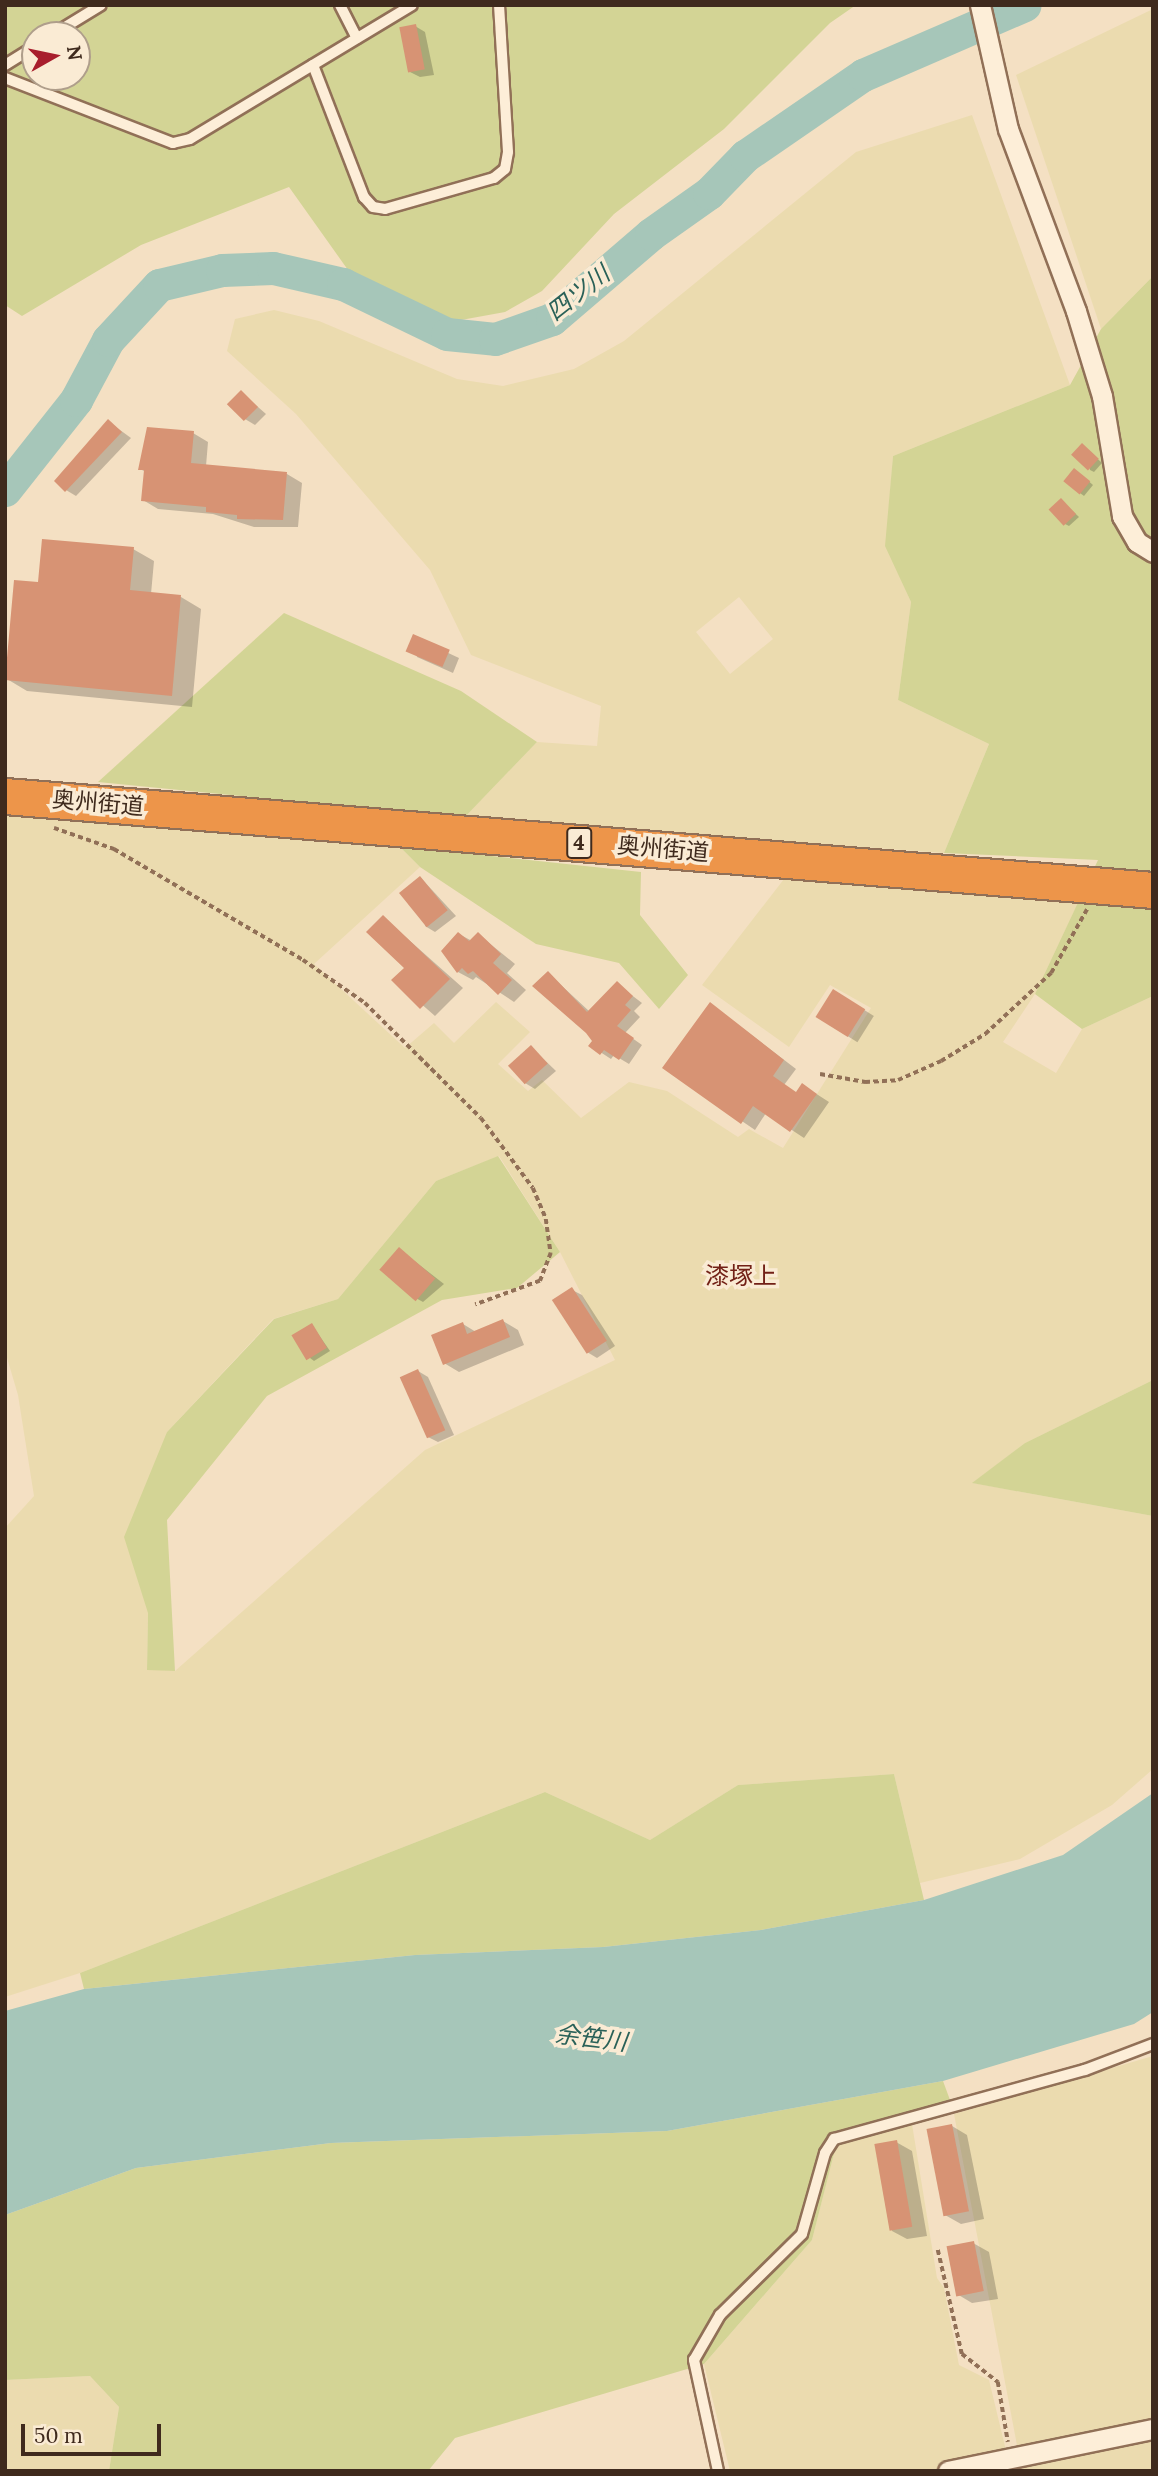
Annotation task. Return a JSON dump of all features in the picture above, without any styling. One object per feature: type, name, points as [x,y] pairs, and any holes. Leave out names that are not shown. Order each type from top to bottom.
[{"type":"highway","name":"奥州街道","points":[[5,796],[1153,890]]},
{"type":"street","points":[[980,5],[1008,129],[1076,311],[1102,396],[1122,516],[1138,542],[1153,552]]},
{"type":"street","points":[[948,2471],[1153,2430]]},
{"type":"lane","points":[[75,21],[101,5]]},
{"type":"lane","points":[[340,5],[358,38]]},
{"type":"lane","points":[[5,78],[173,143],[190,139],[412,5]]},
{"type":"lane","points":[[313,65],[363,197],[373,207],[385,209],[494,178],[505,169],[508,152],[499,5]]},
{"type":"lane","points":[[5,65],[21,55]]},
{"type":"lane","points":[[718,2471],[694,2360],[720,2315],[802,2234],[825,2154],[834,2139],[1085,2070],[1153,2045]]},
{"type":"path","points":[[48,825],[114,849],[303,960],[365,1003],[481,1118],[533,1188],[546,1219],[551,1253],[540,1281],[475,1305]]},
{"type":"path","points":[[820,1074],[865,1082],[898,1080],[985,1034],[1051,973],[1098,885]]},
{"type":"path","points":[[938,2250],[962,2354],[998,2382],[1010,2458]]},
{"type":"shaded area","points":[[1153,9],[1153,276],[1101,329],[1016,75]]},
{"type":"shaded area","points":[[972,115],[1070,385],[893,456],[886,546],[911,602],[898,700],[989,744],[944,853],[464,818],[537,742],[597,746],[601,706],[471,655],[430,570],[296,414],[227,351],[235,319],[274,310],[319,321],[457,379],[503,386],[574,369],[624,341],[856,152]],"holes":[[[739,597],[773,639],[730,674],[696,632]]]},
{"type":"shaded area","points":[[5,811],[399,846],[420,867],[314,964],[405,1048],[434,1023],[454,1043],[496,1002],[530,1032],[498,1064],[528,1091],[542,1080],[581,1118],[629,1082],[667,1091],[738,1137],[749,1129],[783,1148],[871,1008],[830,985],[789,1047],[702,985],[784,879],[1080,899],[1035,994],[1003,1042],[1056,1073],[1082,1029],[1153,996],[1153,1380],[1025,1443],[973,1483],[1153,1516],[1153,1769],[1112,1805],[1020,1859],[920,1883],[894,1774],[738,1785],[650,1840],[545,1792],[80,1973],[5,1997],[5,1528],[34,1496],[18,1395],[5,1351]],"holes":[[[499,1156],[560,1252],[615,1360],[425,1450],[175,1671],[147,1669],[148,1613],[167,1432],[273,1319],[338,1299],[436,1181]]]},
{"type":"shaded area","points":[[1153,2056],[1153,2471],[730,2471],[704,2364],[812,2240],[837,2142],[912,2124],[937,2278],[944,2288],[959,2365],[989,2380],[1009,2463],[1020,2461],[954,2114]]},
{"type":"shaded area","points":[[90,2376],[119,2407],[109,2471],[5,2471],[5,2380]]},
{"type":"green space","points":[[5,5],[856,5],[830,23],[724,129],[614,214],[542,291],[505,312],[450,322],[348,270],[289,187],[141,245],[22,316],[5,305]]},
{"type":"green space","points":[[1153,276],[1153,996],[1082,1029],[1035,994],[1098,860],[944,853],[989,744],[898,700],[911,602],[885,546],[893,456],[1070,385],[1101,329]]},
{"type":"green space","points":[[284,613],[461,691],[537,742],[464,818],[98,782]]},
{"type":"green space","points":[[399,846],[641,872],[640,915],[688,975],[659,1009],[619,963],[536,944],[420,867]]},
{"type":"green space","points":[[498,1156],[560,1252],[517,1288],[442,1300],[267,1396],[167,1520],[175,1671],[147,1670],[148,1613],[124,1537],[167,1432],[274,1319],[338,1299],[436,1181]]},
{"type":"green space","points":[[1153,1380],[1153,1516],[972,1483],[1025,1443]]},
{"type":"green space","points":[[894,1774],[924,1900],[761,1930],[603,1947],[415,1955],[84,1989],[80,1973],[545,1792],[650,1840],[738,1785]]},
{"type":"green space","points":[[943,2081],[950,2100],[837,2142],[812,2240],[704,2364],[455,2438],[428,2471],[109,2471],[119,2407],[90,2376],[5,2380],[5,2215],[136,2168],[331,2143],[667,2131]]},
{"type":"water","name":"余笹川","points":[[1153,1793],[1153,2012],[1134,2024],[943,2081],[667,2131],[331,2143],[136,2168],[5,2215],[5,2011],[84,1989],[415,1955],[603,1947],[761,1930],[924,1900],[1063,1855]]},
{"type":"building","points":[[416,24],[425,69],[408,72],[399,27]]},
{"type":"building","points":[[241,390],[258,407],[244,421],[227,404]]},
{"type":"building","points":[[108,419],[122,432],[65,492],[54,481]]},
{"type":"building","points":[[147,427],[194,431],[191,463],[287,472],[283,520],[237,519],[237,515],[206,512],[206,507],[141,501],[144,470],[138,470]]},
{"type":"building","points":[[1082,443],[1099,459],[1088,470],[1071,455]]},
{"type":"building","points":[[1074,468],[1090,481],[1080,494],[1063,481]]},
{"type":"building","points":[[1061,498],[1076,514],[1064,526],[1049,510]]},
{"type":"building","points":[[42,539],[134,547],[130,590],[181,595],[172,696],[5,680],[14,580],[38,582]]},
{"type":"building","points":[[413,634],[450,650],[442,667],[406,651]]},
{"type":"building","points":[[420,876],[448,910],[427,927],[399,893]]},
{"type":"building","points":[[383,915],[450,979],[420,1009],[391,980],[404,968],[366,932]]},
{"type":"building","points":[[458,932],[469,941],[478,932],[501,954],[493,963],[512,980],[498,995],[473,971],[468,974],[462,968],[457,973],[441,951]]},
{"type":"building","points":[[548,971],[587,1012],[617,981],[633,996],[625,1005],[631,1010],[617,1026],[634,1038],[619,1060],[604,1050],[600,1055],[588,1046],[592,1041],[586,1033],[532,986]]},
{"type":"building","points":[[833,989],[865,1009],[848,1037],[816,1017]]},
{"type":"building","points":[[710,1002],[784,1060],[773,1076],[796,1092],[802,1083],[817,1094],[790,1132],[753,1106],[741,1124],[662,1068]]},
{"type":"building","points":[[531,1045],[548,1064],[525,1084],[508,1066]]},
{"type":"building","points":[[399,1247],[435,1278],[416,1301],[379,1270]]},
{"type":"building","points":[[572,1287],[607,1341],[587,1354],[552,1300]]},
{"type":"building","points":[[503,1319],[510,1337],[443,1365],[431,1335],[463,1322],[467,1334]]},
{"type":"building","points":[[312,1323],[327,1348],[306,1360],[291,1335]]},
{"type":"building","points":[[418,1369],[445,1430],[427,1438],[400,1377]]},
{"type":"building","points":[[952,2124],[969,2211],[943,2216],[926,2129]]},
{"type":"building","points":[[897,2140],[912,2227],[890,2231],[874,2144]]},
{"type":"building","points":[[974,2241],[984,2291],[956,2296],[947,2246]]},
{"type":"waterway","name":"四ツ川","points":[[5,490],[76,400],[108,340],[159,285],[222,270],[273,268],[343,284],[447,334],[495,339],[552,319],[651,234],[709,193],[745,156],[863,75],[1025,5]]},
{"type":"district","name":"漆塚上","points":[[741,1276]]}]
